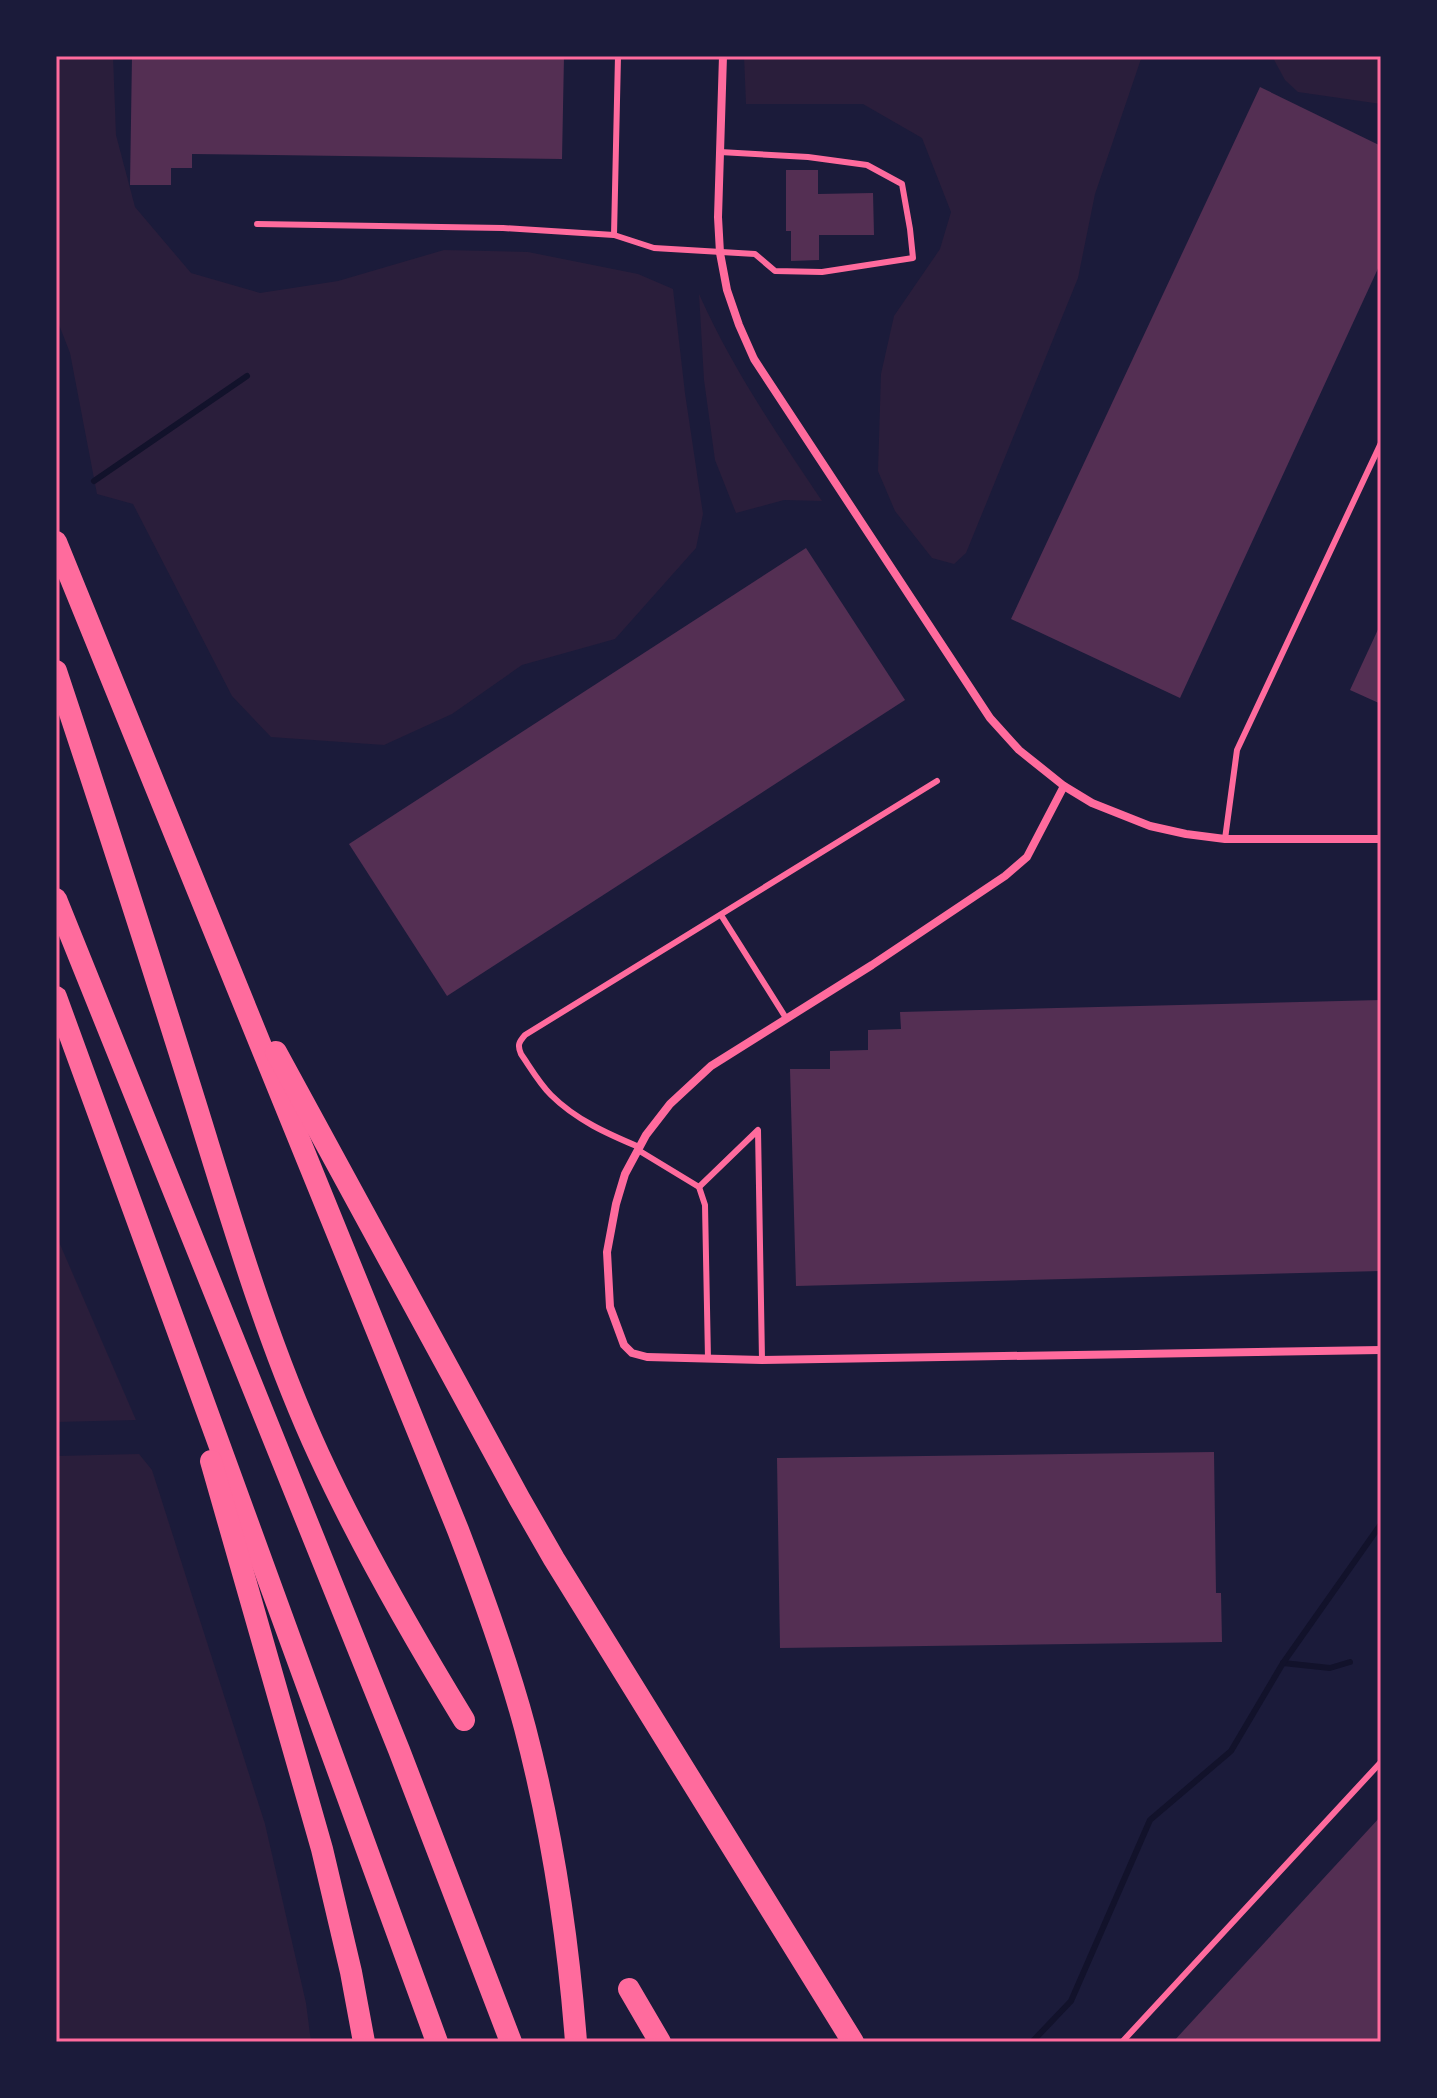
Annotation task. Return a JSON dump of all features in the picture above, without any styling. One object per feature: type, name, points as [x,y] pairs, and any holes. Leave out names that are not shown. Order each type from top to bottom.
[{"type":"highway","points":[[56,542],[477,1580],[510,1678],[545,1811],[563,1915],[576,2042]]},
{"type":"highway","points":[[56,671],[122,868],[229,1214],[289,1382],[318,1453],[364,1547],[464,1720]]},
{"type":"highway","points":[[56,899],[399,1750],[511,2042]]},
{"type":"highway","points":[[224,956],[554,1559],[853,2042]]},
{"type":"highway","points":[[56,997],[437,2042]]},
{"type":"highway","points":[[159,1279],[322,1849],[364,2042]]},
{"type":"highway","points":[[629,1989],[660,2042]]},
{"type":"street","points":[[723,56],[718,217],[720,253],[727,290],[739,325],[754,359],[990,718],[1019,750],[1064,786],[1092,803],[1150,826],[1225,839],[1381,839]]},
{"type":"street","points":[[1064,786],[1027,857],[1005,876],[872,965],[711,1066],[670,1104],[646,1135],[625,1174],[616,1204],[607,1252],[610,1307],[624,1345],[632,1353],[647,1357],[762,1360],[1381,1350]]},
{"type":"lane","points":[[614,235],[618,56]]},
{"type":"lane","points":[[257,224],[503,228],[614,235],[654,248],[755,254],[775,271],[822,272],[913,258],[902,184],[889,176],[867,165],[808,157],[720,152]]},
{"type":"lane","points":[[1225,839],[1237,750],[1381,443]]},
{"type":"lane","points":[[708,1359],[705,1205],[699,1187],[639,1149],[572,1113],[550,1094],[521,1054],[519,1041],[937,781]]},
{"type":"lane","points":[[721,915],[786,1018]]},
{"type":"lane","points":[[699,1187],[758,1130],[762,1360]]},
{"type":"lane","points":[[1122,2042],[1381,1762]]},
{"type":"shaded area","points":[[56,56],[113,56],[116,135],[135,207],[191,273],[260,293],[338,281],[444,250],[528,252],[638,274],[673,289],[703,514],[696,548],[615,639],[522,665],[452,714],[384,745],[271,737],[232,696],[133,504],[97,494],[70,353],[56,317]]},
{"type":"shaded area","points":[[744,56],[1142,56],[1095,194],[1078,278],[966,553],[954,564],[932,558],[895,511],[878,471],[881,374],[894,316],[940,249],[951,212],[922,138],[863,104],[746,104]]},
{"type":"shaded area","points":[[1272,56],[1381,56],[1381,104],[1298,92],[1285,80]]},
{"type":"shaded area","points":[[699,294],[741,374],[822,501],[784,500],[736,513],[715,460],[704,380]]},
{"type":"shaded area","points":[[56,1235],[136,1420],[56,1422]]},
{"type":"shaded area","points":[[139,1454],[152,1470],[265,1824],[306,2003],[311,2042],[56,2042],[56,1456]]},
{"type":"building","points":[[132,56],[564,56],[562,159],[192,154],[192,168],[171,168],[171,185],[130,185]]},
{"type":"building","points":[[1260,87],[1381,146],[1381,262],[1180,698],[1011,619]]},
{"type":"building","points":[[786,170],[818,170],[818,194],[873,193],[874,235],[819,235],[819,260],[791,261],[791,231],[786,231]]},
{"type":"building","points":[[806,548],[905,700],[447,996],[349,844]]},
{"type":"building","points":[[1381,623],[1381,704],[1350,690]]},
{"type":"building","points":[[1381,1000],[1381,1271],[796,1286],[790,1069],[830,1069],[830,1051],[868,1050],[868,1030],[901,1029],[900,1012]]},
{"type":"building","points":[[1214,1452],[1216,1593],[1221,1593],[1222,1642],[780,1648],[777,1458]]},
{"type":"building","points":[[1381,1816],[1381,2042],[1173,2042]]},
{"type":"waterway","points":[[94,481],[247,376]]},
{"type":"waterway","points":[[1032,2042],[1071,2001],[1150,1820],[1231,1751],[1283,1663],[1381,1524]]},
{"type":"waterway","points":[[1283,1663],[1330,1668],[1350,1662]]}]
